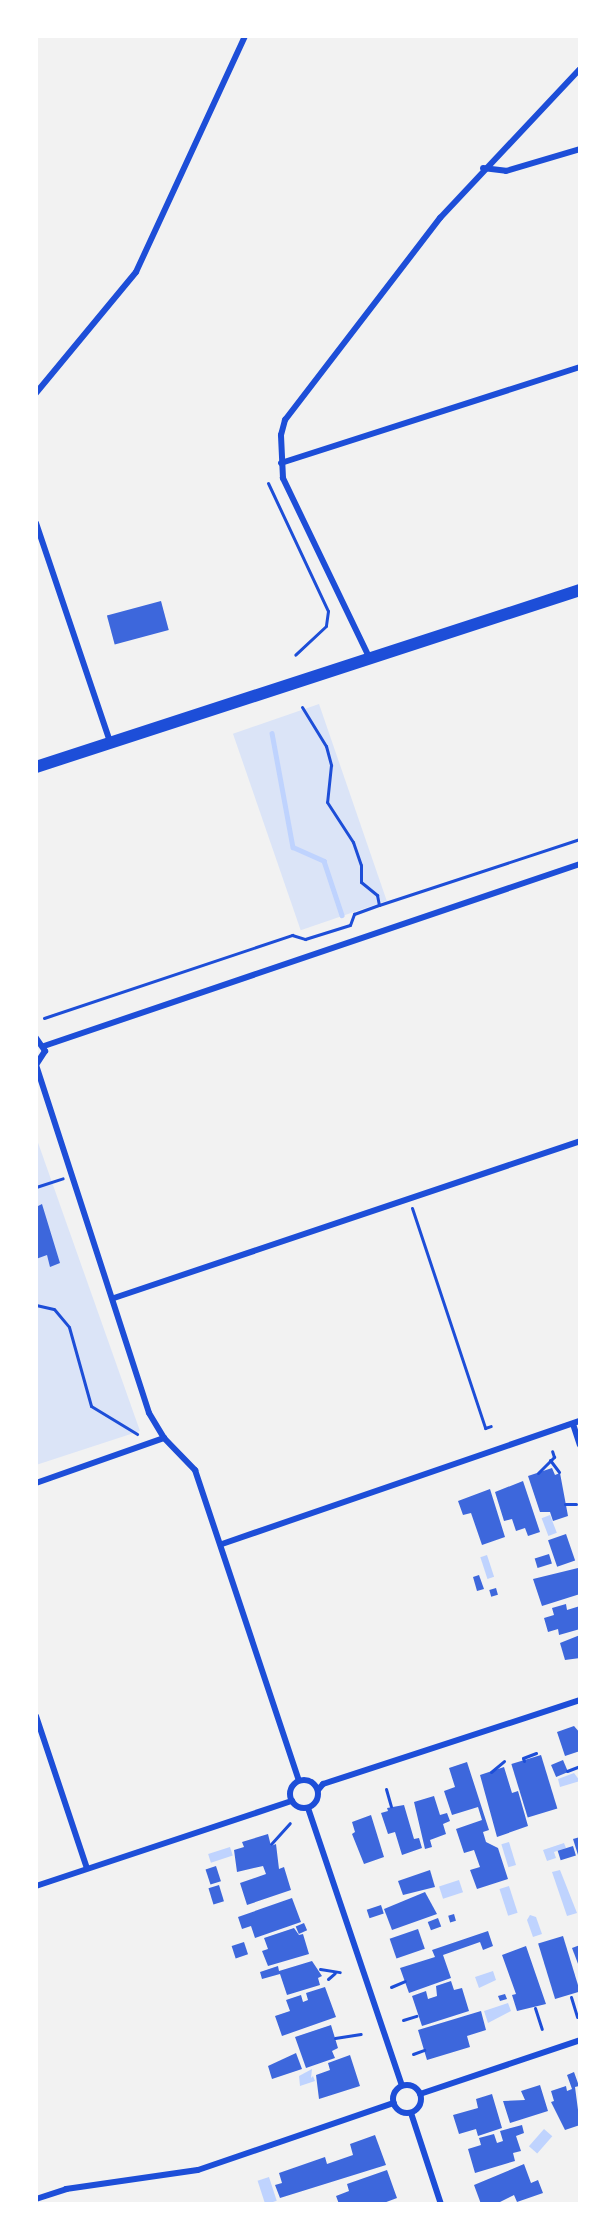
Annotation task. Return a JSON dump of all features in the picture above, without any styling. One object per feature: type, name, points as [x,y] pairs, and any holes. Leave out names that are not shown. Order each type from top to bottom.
[{"type":"main road","points":[[36,767],[580,590]]},
{"type":"street","points":[[36,393],[136,272],[245,36]]},
{"type":"street","points":[[370,659],[288,492],[281,463],[281,435],[293,408],[440,218],[483,168],[580,69]]},
{"type":"street","points":[[483,168],[506,171],[580,149]]},
{"type":"street","points":[[281,463],[580,367]]},
{"type":"street","points":[[36,523],[111,744]]},
{"type":"street","points":[[44,1046],[580,864]]},
{"type":"street","points":[[36,1038],[44,1046],[43,1059],[36,1065],[114,1299],[149,1413],[164,1437],[195,1470],[222,1544],[299,1780]]},
{"type":"street","points":[[114,1299],[409,1197],[580,1141]]},
{"type":"street","points":[[222,1544],[580,1421]]},
{"type":"street","points":[[573,1424],[580,1445]]},
{"type":"street","points":[[36,1483],[164,1437]]},
{"type":"street","points":[[318,1790],[333,1781],[580,1700]]},
{"type":"street","points":[[36,1716],[87,1868]]},
{"type":"street","points":[[299,1780],[309,1780],[318,1790],[318,1799],[308,1808]]},
{"type":"street","points":[[292,1801],[290,1792],[299,1780]]},
{"type":"street","points":[[36,1886],[292,1801],[308,1808],[402,2086]]},
{"type":"street","points":[[420,2094],[580,2040]]},
{"type":"street","points":[[402,2086],[414,2087],[420,2094],[419,2107],[411,2113],[402,2112],[394,2103],[395,2093],[402,2086]]},
{"type":"street","points":[[36,2199],[66,2189],[198,2170],[394,2103]]},
{"type":"street","points":[[411,2113],[441,2204]]},
{"type":"path","points":[[268,483],[328,611],[326,627],[295,655]]},
{"type":"path","points":[[302,707],[326,746],[331,765],[327,802],[354,843],[361,865],[361,882],[377,895],[380,905]]},
{"type":"path","points":[[44,1018],[292,935],[305,939],[350,924],[354,914],[580,838]]},
{"type":"path","points":[[36,1187],[73,1174]]},
{"type":"path","points":[[409,1197],[485,1428],[492,1426]]},
{"type":"path","points":[[36,1305],[54,1309],[69,1327],[91,1406],[136,1434]]},
{"type":"path","points":[[538,1473],[554,1457],[552,1451]]},
{"type":"path","points":[[550,1460],[559,1472]]},
{"type":"path","points":[[565,1504],[576,1504]]},
{"type":"path","points":[[524,1761],[523,1758],[536,1753]]},
{"type":"path","points":[[491,1772],[504,1761]]},
{"type":"path","points":[[567,1771],[580,1767]]},
{"type":"path","points":[[386,1789],[391,1806]]},
{"type":"path","points":[[271,1844],[290,1823]]},
{"type":"path","points":[[320,1970],[340,1972]]},
{"type":"path","points":[[328,1979],[334,1973]]},
{"type":"path","points":[[391,1987],[405,1982]]},
{"type":"path","points":[[571,1997],[577,2017]]},
{"type":"path","points":[[535,2008],[542,2029]]},
{"type":"path","points":[[403,2020],[416,2016]]},
{"type":"path","points":[[335,2038],[361,2034]]},
{"type":"path","points":[[413,2054],[424,2050]]},
{"type":"shaded area","points":[[319,704],[387,901],[301,930],[233,734]]},
{"type":"shaded area","points":[[36,1137],[140,1431],[36,1465]]},
{"type":"water","points":[[550,1515],[557,1533],[548,1536],[542,1518]]},
{"type":"water","points":[[487,1555],[494,1577],[487,1579],[480,1557]]},
{"type":"water","points":[[574,1773],[580,1781],[560,1787],[558,1779]]},
{"type":"water","points":[[509,1842],[516,1865],[508,1867],[501,1844]]},
{"type":"water","points":[[564,1843],[566,1848],[554,1852],[556,1858],[547,1861],[543,1850]]},
{"type":"water","points":[[230,1847],[233,1856],[211,1863],[208,1854]]},
{"type":"water","points":[[560,1870],[577,1913],[567,1916],[552,1872]]},
{"type":"water","points":[[459,1880],[463,1892],[443,1899],[439,1886]]},
{"type":"water","points":[[509,1886],[518,1913],[508,1916],[499,1889]]},
{"type":"water","points":[[530,1915],[536,1917],[542,1934],[533,1937],[527,1920]]},
{"type":"water","points":[[493,1971],[496,1980],[479,1988],[475,1977]]},
{"type":"water","points":[[508,2003],[511,2011],[488,2023],[484,2011]]},
{"type":"water","points":[[312,2069],[311,2078],[313,2076],[315,2081],[300,2086],[299,2076]]},
{"type":"water","points":[[544,2129],[552,2136],[537,2154],[529,2146]]},
{"type":"water","points":[[269,2177],[277,2201],[265,2204],[258,2181]]},
{"type":"building","points":[[161,601],[169,630],[115,644],[107,615]]},
{"type":"building","points":[[42,1204],[60,1263],[50,1267],[47,1255],[36,1259],[36,1207]]},
{"type":"building","points":[[552,1468],[555,1475],[560,1473],[568,1516],[553,1521],[550,1512],[540,1512],[528,1476]]},
{"type":"building","points":[[523,1481],[540,1532],[528,1536],[525,1528],[516,1531],[512,1519],[504,1521],[495,1492]]},
{"type":"building","points":[[490,1489],[505,1537],[482,1545],[471,1513],[463,1515],[458,1501]]},
{"type":"building","points":[[566,1534],[575,1560],[557,1567],[548,1540]]},
{"type":"building","points":[[549,1554],[552,1564],[538,1568],[535,1558]]},
{"type":"building","points":[[578,1568],[580,1594],[542,1606],[533,1579]]},
{"type":"building","points":[[479,1575],[484,1589],[477,1591],[473,1577]]},
{"type":"building","points":[[496,1588],[498,1595],[491,1597],[489,1590]]},
{"type":"building","points":[[566,1604],[567,1610],[580,1606],[580,1629],[559,1635],[558,1629],[548,1632],[544,1618],[554,1615],[552,1608]]},
{"type":"building","points":[[580,1635],[580,1658],[565,1660],[560,1643]]},
{"type":"building","points":[[574,1726],[580,1733],[580,1751],[565,1756],[557,1732]]},
{"type":"building","points":[[541,1755],[557,1809],[528,1818],[511,1764]]},
{"type":"building","points":[[563,1760],[568,1772],[556,1777],[551,1765]]},
{"type":"building","points":[[467,1762],[489,1830],[483,1832],[486,1842],[498,1848],[508,1879],[477,1889],[470,1870],[480,1867],[474,1850],[464,1853],[456,1829],[482,1820],[478,1807],[452,1815],[444,1791],[455,1787],[449,1768]]},
{"type":"building","points":[[504,1767],[512,1793],[518,1791],[528,1826],[497,1837],[480,1775]]},
{"type":"building","points":[[434,1796],[440,1815],[447,1813],[450,1821],[443,1824],[446,1834],[430,1840],[432,1847],[425,1849],[414,1802]]},
{"type":"building","points":[[404,1805],[414,1839],[419,1838],[422,1848],[402,1855],[395,1832],[388,1834],[381,1813],[388,1811],[387,1808]]},
{"type":"building","points":[[371,1815],[384,1857],[364,1864],[352,1834],[355,1832],[352,1822]]},
{"type":"building","points":[[268,1834],[271,1846],[276,1844],[279,1869],[284,1867],[291,1890],[247,1905],[240,1883],[266,1874],[263,1866],[237,1872],[234,1850],[244,1847],[242,1842]]},
{"type":"building","points":[[580,1837],[580,1855],[578,1855],[573,1839]]},
{"type":"building","points":[[573,1846],[576,1856],[561,1860],[558,1851]]},
{"type":"building","points":[[216,1866],[221,1881],[210,1885],[206,1869]]},
{"type":"building","points":[[430,1870],[435,1887],[403,1895],[398,1881]]},
{"type":"building","points":[[219,1885],[224,1901],[213,1904],[208,1888]]},
{"type":"building","points":[[425,1892],[437,1914],[392,1930],[384,1909]]},
{"type":"building","points":[[292,1898],[301,1922],[255,1938],[251,1926],[242,1929],[238,1917]]},
{"type":"building","points":[[381,1905],[384,1914],[370,1918],[367,1910]]},
{"type":"building","points":[[454,1914],[456,1921],[450,1922],[448,1916]]},
{"type":"building","points":[[438,1918],[441,1926],[431,1930],[428,1922]]},
{"type":"building","points":[[304,1923],[307,1930],[299,1934],[296,1927]]},
{"type":"building","points":[[294,1928],[299,1935],[303,1934],[309,1954],[268,1966],[262,1951],[268,1949],[264,1938]]},
{"type":"building","points":[[418,1929],[425,1949],[396,1959],[390,1939]]},
{"type":"building","points":[[488,1931],[493,1946],[483,1950],[480,1942],[443,1955],[451,1978],[409,1993],[400,1968],[435,1957],[432,1950]]},
{"type":"building","points":[[563,1936],[580,1991],[555,1999],[538,1944]]},
{"type":"building","points":[[244,1942],[248,1954],[236,1958],[232,1946]]},
{"type":"building","points":[[580,1945],[580,1969],[572,1948]]},
{"type":"building","points":[[526,1946],[546,2004],[517,2011],[512,1995],[516,1994],[502,1955]]},
{"type":"building","points":[[312,1961],[322,1976],[318,1978],[320,1985],[287,1995],[280,1974],[262,1979],[260,1972],[278,1966],[279,1971]]},
{"type":"building","points":[[451,1981],[454,1990],[462,1988],[469,2011],[422,2026],[412,1996],[426,1991],[428,1999],[437,1996],[436,1986]]},
{"type":"building","points":[[325,1987],[336,2017],[282,2036],[275,2016],[290,2011],[286,2000],[301,1995],[303,2002],[308,2000],[306,1993]]},
{"type":"building","points":[[505,1994],[507,1999],[500,2001],[498,1996]]},
{"type":"building","points":[[481,2011],[486,2030],[467,2036],[470,2047],[427,2060],[418,2030]]},
{"type":"building","points":[[331,2025],[338,2048],[332,2051],[335,2058],[306,2068],[295,2037]]},
{"type":"building","points":[[296,2053],[302,2069],[272,2079],[268,2066]]},
{"type":"building","points":[[350,2055],[360,2086],[319,2099],[316,2075],[330,2070],[328,2063]]},
{"type":"building","points":[[574,2072],[579,2086],[575,2087],[580,2125],[565,2130],[551,2102],[554,2101],[551,2091],[566,2086],[567,2091],[572,2089],[567,2075]]},
{"type":"building","points":[[540,2085],[548,2111],[510,2123],[503,2101],[525,2100],[521,2091]]},
{"type":"building","points":[[492,2094],[502,2128],[478,2136],[476,2129],[459,2134],[453,2115],[478,2108],[476,2099]]},
{"type":"building","points":[[522,2125],[524,2133],[516,2136],[521,2151],[513,2153],[515,2161],[475,2173],[468,2149],[481,2145],[479,2138],[494,2134],[497,2143],[503,2141],[500,2131]]},
{"type":"building","points":[[375,2135],[386,2165],[280,2198],[275,2185],[282,2183],[279,2173],[325,2157],[327,2164],[353,2155],[350,2144]]},
{"type":"building","points":[[524,2164],[531,2183],[538,2180],[543,2193],[517,2202],[514,2195],[496,2204],[481,2204],[474,2185]]},
{"type":"building","points":[[387,2170],[397,2198],[381,2204],[339,2204],[336,2196],[349,2191],[347,2184]]},
{"type":"waterway","points":[[272,733],[293,847],[324,861],[342,915]]}]
